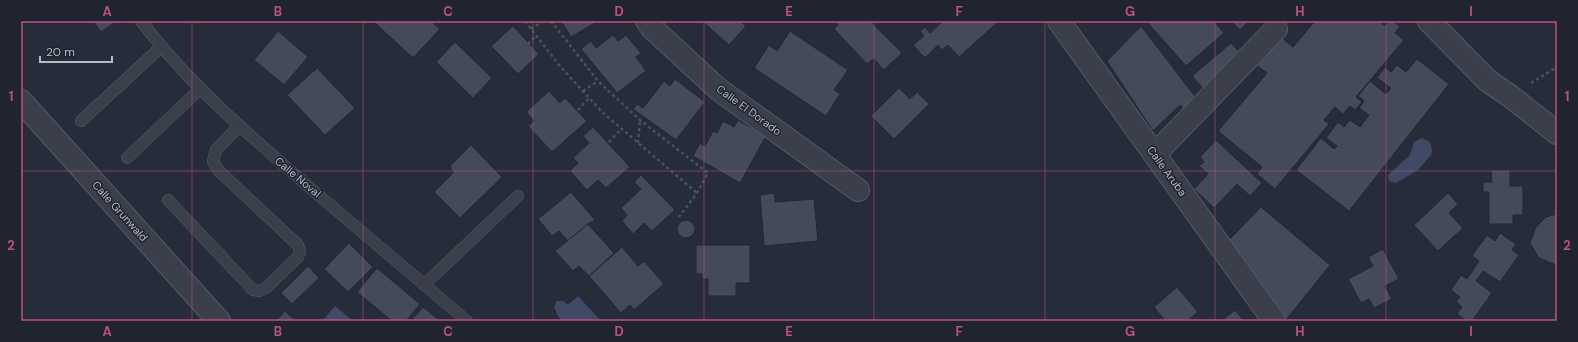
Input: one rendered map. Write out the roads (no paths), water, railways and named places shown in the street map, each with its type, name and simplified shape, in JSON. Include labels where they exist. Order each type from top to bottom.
[{"type":"street","name":"Calle El Dorado","points":[[647,21],[652,28],[718,88],[858,190]]},
{"type":"street","name":"Calle Aruba","points":[[1059,21],[1274,321]]},
{"type":"street","points":[[1429,21],[1488,81],[1510,96],[1557,133]]},
{"type":"street","points":[[1155,154],[1276,29]]},
{"type":"street","name":"Calle Grunwald","points":[[21,101],[219,321]]},
{"type":"lane","name":"Calle Noval","points":[[141,21],[161,47],[200,89],[239,126],[467,321]]},
{"type":"lane","points":[[82,121],[161,47]]},
{"type":"lane","points":[[127,158],[200,89]]},
{"type":"lane","points":[[168,200],[253,290],[260,291],[266,288],[298,257],[300,251],[298,245],[218,170],[213,161],[216,150],[239,126]]},
{"type":"lane","points":[[424,285],[518,196]]},
{"type":"water","points":[[1422,138],[1430,142],[1432,150],[1431,155],[1418,170],[1396,183],[1389,181],[1388,175],[1410,155],[1414,142]]},
{"type":"water","points":[[578,296],[601,321],[562,321],[554,307],[557,301],[563,301],[568,305]]},
{"type":"water","points":[[335,306],[353,321],[324,321],[323,320]]}]
